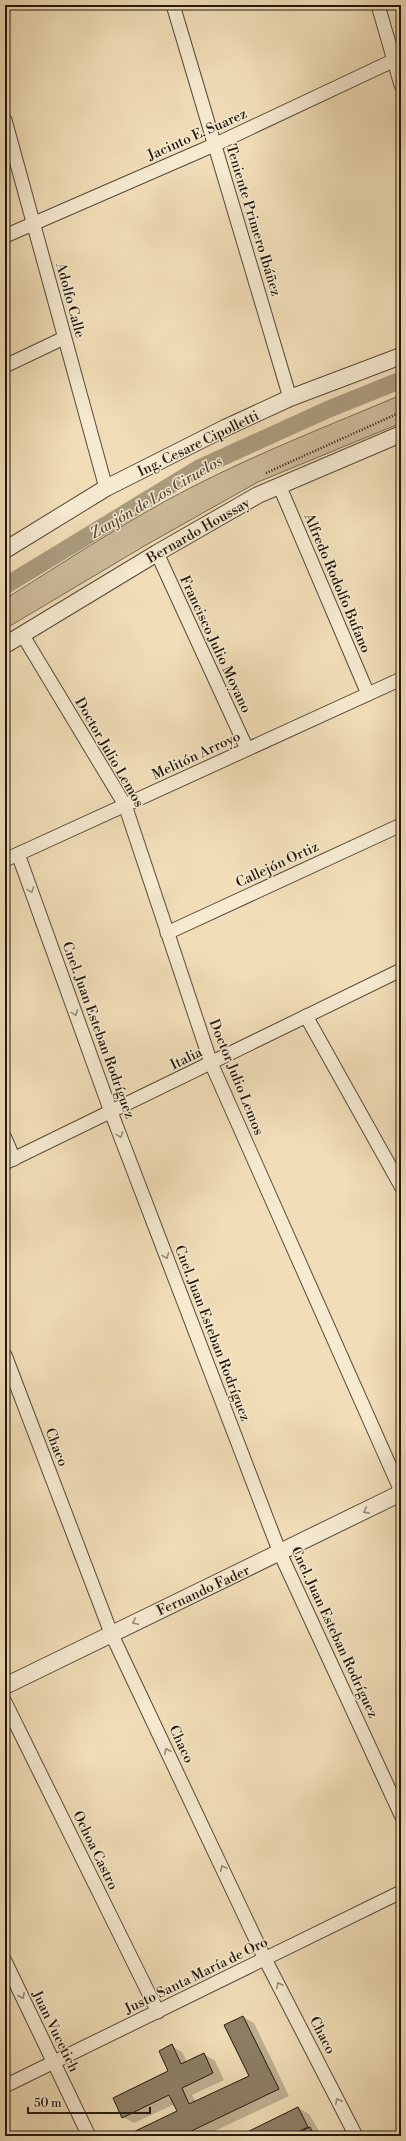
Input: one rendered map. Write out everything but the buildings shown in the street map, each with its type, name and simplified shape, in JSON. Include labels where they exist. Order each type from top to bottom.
[{"type":"street","name":"Teniente Primero Ibáñez","points":[[172,5],[290,398]]},
{"type":"street","points":[[378,5],[397,59],[401,85]]},
{"type":"street","name":"Jacinto E. Suarez","points":[[5,236],[214,145],[397,59]]},
{"type":"street","name":"Adolfo Calle","points":[[5,120],[106,488]]},
{"type":"street","points":[[5,366],[64,338]]},
{"type":"street","name":"Ing. Cesare Cipolletti","points":[[5,550],[106,488],[225,428],[290,398],[401,356]]},
{"type":"street","name":"Bernardo Houssay","points":[[5,645],[157,553],[258,495],[279,485],[400,438]]},
{"type":"street","name":"Alfredo Rodolfo Bufano","points":[[279,485],[368,694]]},
{"type":"street","name":"Francisco Julio Moyano","points":[[157,553],[247,749]]},
{"type":"street","name":"Doctor Julio Lemos","points":[[22,634],[125,805],[211,1063],[401,1492]]},
{"type":"street","name":"Melitón Arroyo","points":[[5,860],[401,679]]},
{"type":"street","name":"Callejón Ortiz","points":[[167,932],[401,825]]},
{"type":"street","name":"Cnel. Juan Esteban Rodríguez","points":[[18,854],[111,1112],[280,1553],[401,1815]]},
{"type":"street","name":"Italia","points":[[10,1161],[401,970]]},
{"type":"street","points":[[306,1016],[401,1186]]},
{"type":"street","points":[[5,1138],[10,1161]]},
{"type":"street","name":"Chaco","points":[[5,1355],[111,1633],[265,1958],[356,2136]]},
{"type":"street","name":"Fernando Fader","points":[[5,1686],[111,1633],[280,1553],[401,1492]]},
{"type":"street","name":"Ochoa Castro","points":[[5,1702],[158,2012]]},
{"type":"street","name":"Justo Santa María de Oro","points":[[5,2086],[401,1892]]},
{"type":"street","name":"Juan Vucetich","points":[[5,1961],[90,2136]]},
{"type":"shaded area","points":[[401,395],[401,423],[258,482],[146,545],[5,629],[5,599],[119,528],[216,475]]},
{"type":"waterway","name":"Zanjón de Los Ciruelos","points":[[5,586],[199,468],[329,409],[401,380]]}]
